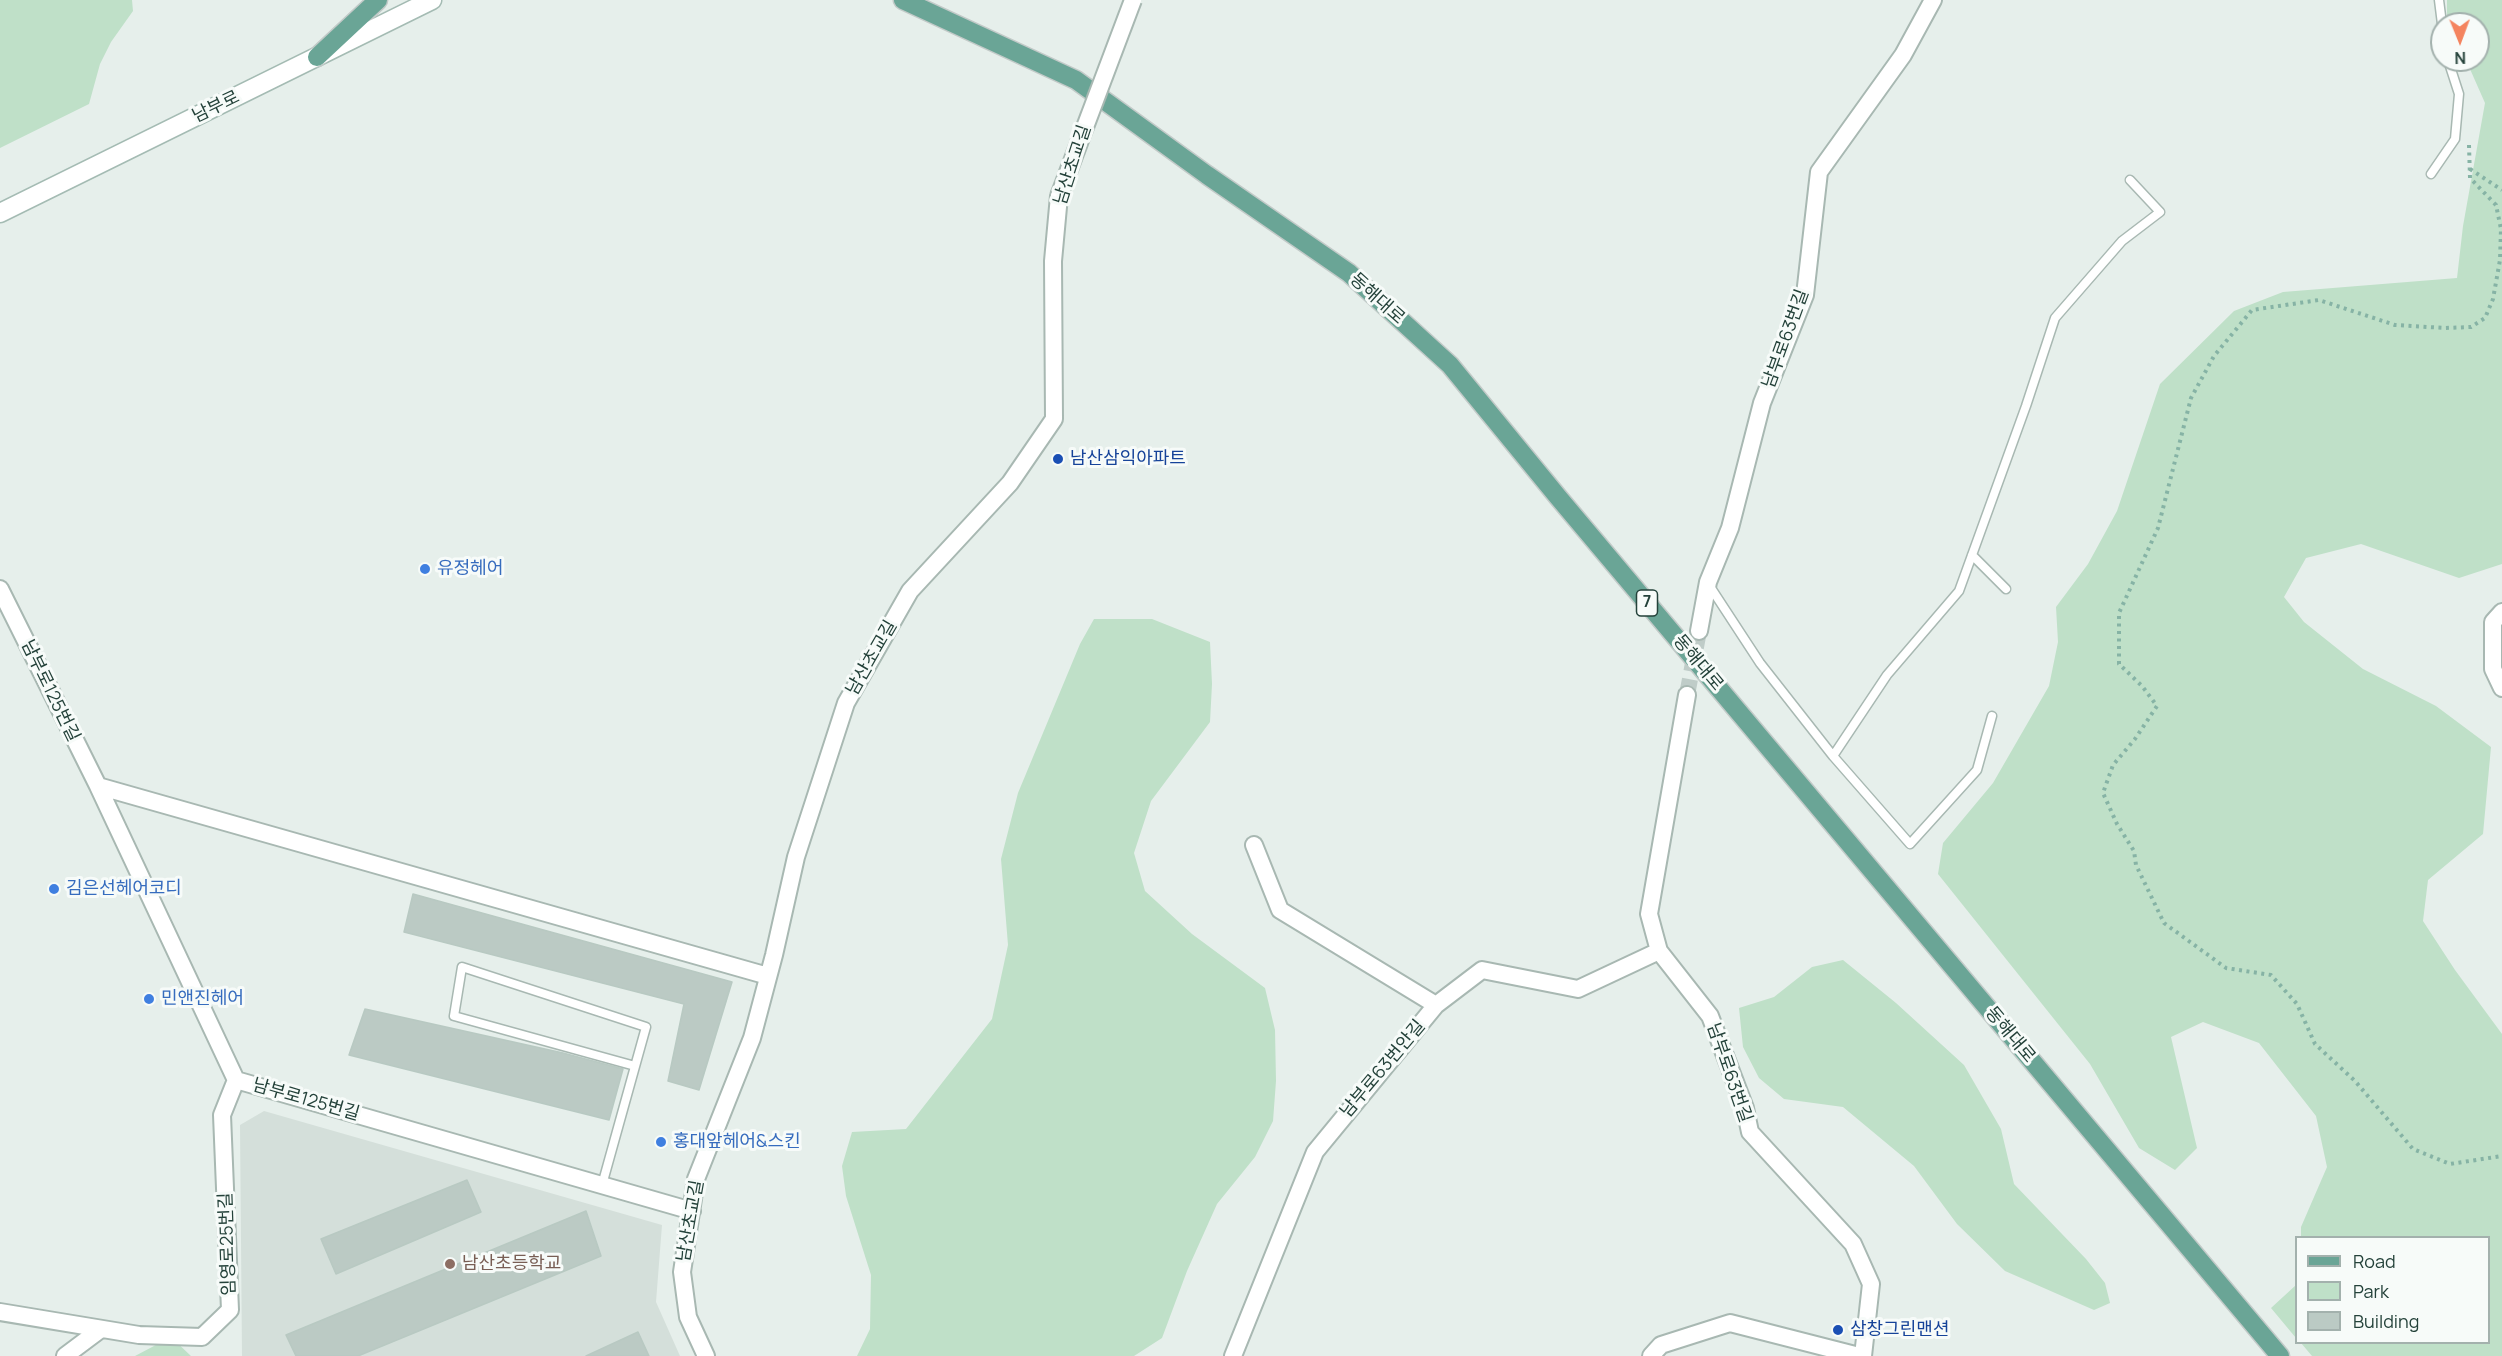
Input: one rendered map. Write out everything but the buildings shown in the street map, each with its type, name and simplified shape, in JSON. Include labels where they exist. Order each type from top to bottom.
[{"type":"main road","points":[[317,57],[378,0]]},
{"type":"main road","name":"동해대로","points":[[903,0],[1076,80],[1207,175],[1349,273],[1450,365],[1565,506],[2276,1351]]},
{"type":"street","name":"남부로","points":[[0,213],[432,0]]},
{"type":"street","name":"남산초교길","points":[[706,1356],[688,1317],[682,1272],[696,1179],[752,1038],[796,857],[846,703],[910,591],[1010,483],[1054,419],[1053,261],[1059,196],[1133,0]]},
{"type":"street","name":"남부로63번길","points":[[1699,631],[1708,582],[1730,528],[1762,403],[1805,295],[1820,172],[1903,55],[1933,0]]},
{"type":"street","name":"남부로125번길","points":[[0,589],[98,786],[236,1080],[692,1210]]},
{"type":"street","points":[[2502,612],[2493,622],[2493,669],[2502,688]]},
{"type":"street","name":"남부로63번길","points":[[1687,695],[1649,914],[1659,951],[1710,1016],[1745,1108],[1750,1132],[1853,1244],[1871,1284],[1861,1356]]},
{"type":"street","points":[[98,786],[768,976]]},
{"type":"street","points":[[1254,845],[1280,910],[1436,1005]]},
{"type":"street","name":"남부로63번안길","points":[[1233,1356],[1315,1152],[1436,1005],[1482,970],[1578,989],[1659,951]]},
{"type":"street","name":"임영로25번길","points":[[0,1312],[139,1335],[202,1337],[230,1310],[222,1115],[236,1080]]},
{"type":"street","points":[[1651,1356],[1661,1345],[1730,1323],[1861,1356]]},
{"type":"street","points":[[65,1356],[101,1329]]},
{"type":"lane","points":[[2431,174],[2455,139],[2459,94],[2452,72]]},
{"type":"lane","points":[[1833,756],[1887,675],[1959,591],[2055,318],[2122,241],[2160,212],[2130,180]]},
{"type":"lane","points":[[1972,555],[2006,589]]},
{"type":"lane","points":[[1708,582],[1760,663],[1833,756],[1910,844],[1977,770],[1992,716]]},
{"type":"lane","points":[[602,1185],[646,1027],[462,967],[454,1016],[635,1066]]},
{"type":"path","points":[[2502,190],[2470,169],[2470,178],[2496,205],[2501,229],[2500,260],[2493,299],[2485,318],[2471,327],[2395,325],[2319,300],[2252,310],[2214,356],[2191,398],[2158,528],[2119,613],[2119,664],[2142,686],[2157,706],[2114,765],[2103,793],[2117,824],[2134,851],[2136,865],[2164,922],[2226,968],[2271,975],[2297,1004],[2315,1044],[2355,1081],[2379,1112],[2413,1149],[2450,1164],[2502,1156]]},
{"type":"shaded area","name":"남산초등학교","points":[[264,1111],[662,1225],[656,1302],[680,1356],[242,1356],[240,1125]]},
{"type":"green space","points":[[0,0],[132,0],[133,11],[111,42],[100,64],[89,104],[0,148]]},
{"type":"green space","points":[[2447,0],[2502,0],[2502,564],[2459,578],[2361,544],[2306,558],[2284,597],[2304,622],[2363,669],[2436,706],[2491,747],[2483,834],[2428,880],[2423,921],[2455,970],[2502,1034],[2502,1356],[2312,1356],[2302,1344],[2490,1344],[2490,1236],[2301,1236],[2301,1227],[2327,1167],[2316,1116],[2259,1043],[2203,1022],[2171,1037],[2197,1148],[2175,1170],[2139,1148],[2090,1064],[1938,874],[1943,843],[1993,783],[2049,686],[2058,642],[2056,607],[2088,564],[2117,511],[2160,384],[2234,311],[2283,292],[2457,278],[2463,226],[2485,103],[2471,72],[2490,72],[2490,12],[2447,12]]},
{"type":"green space","points":[[1094,619],[1152,619],[1210,642],[1212,684],[1210,722],[1151,801],[1134,853],[1145,891],[1192,934],[1265,988],[1275,1030],[1276,1081],[1273,1121],[1255,1157],[1217,1204],[1187,1271],[1162,1338],[1134,1356],[857,1356],[870,1329],[871,1275],[846,1196],[842,1166],[852,1132],[906,1129],[992,1019],[1008,945],[1001,859],[1018,793],[1080,644]]},
{"type":"green space","points":[[1843,960],[1896,1003],[1964,1065],[2001,1129],[2014,1184],[2086,1259],[2105,1283],[2110,1303],[2094,1310],[2005,1271],[1957,1224],[1914,1166],[1843,1107],[1784,1099],[1759,1078],[1743,1047],[1739,1008],[1774,997],[1812,967]]},
{"type":"green space","points":[[2295,1286],[2295,1337],[2271,1308]]},
{"type":"green space","points":[[171,1337],[191,1356],[135,1356]]},
{"type":"tunnel","points":[[1687,695],[1699,631]]},
{"type":"place","name":"남산삼익아파트","points":[[1058,459]]},
{"type":"place","name":"유정헤어","points":[[425,569]]},
{"type":"place","name":"김은선헤어코디","points":[[54,889]]},
{"type":"place","name":"민앤진헤어","points":[[149,999]]},
{"type":"place","name":"홍대앞헤어&스킨","points":[[661,1142]]},
{"type":"place","name":"남산초등학교","points":[[450,1264]]},
{"type":"place","name":"삼창그린맨션","points":[[1838,1330]]}]
